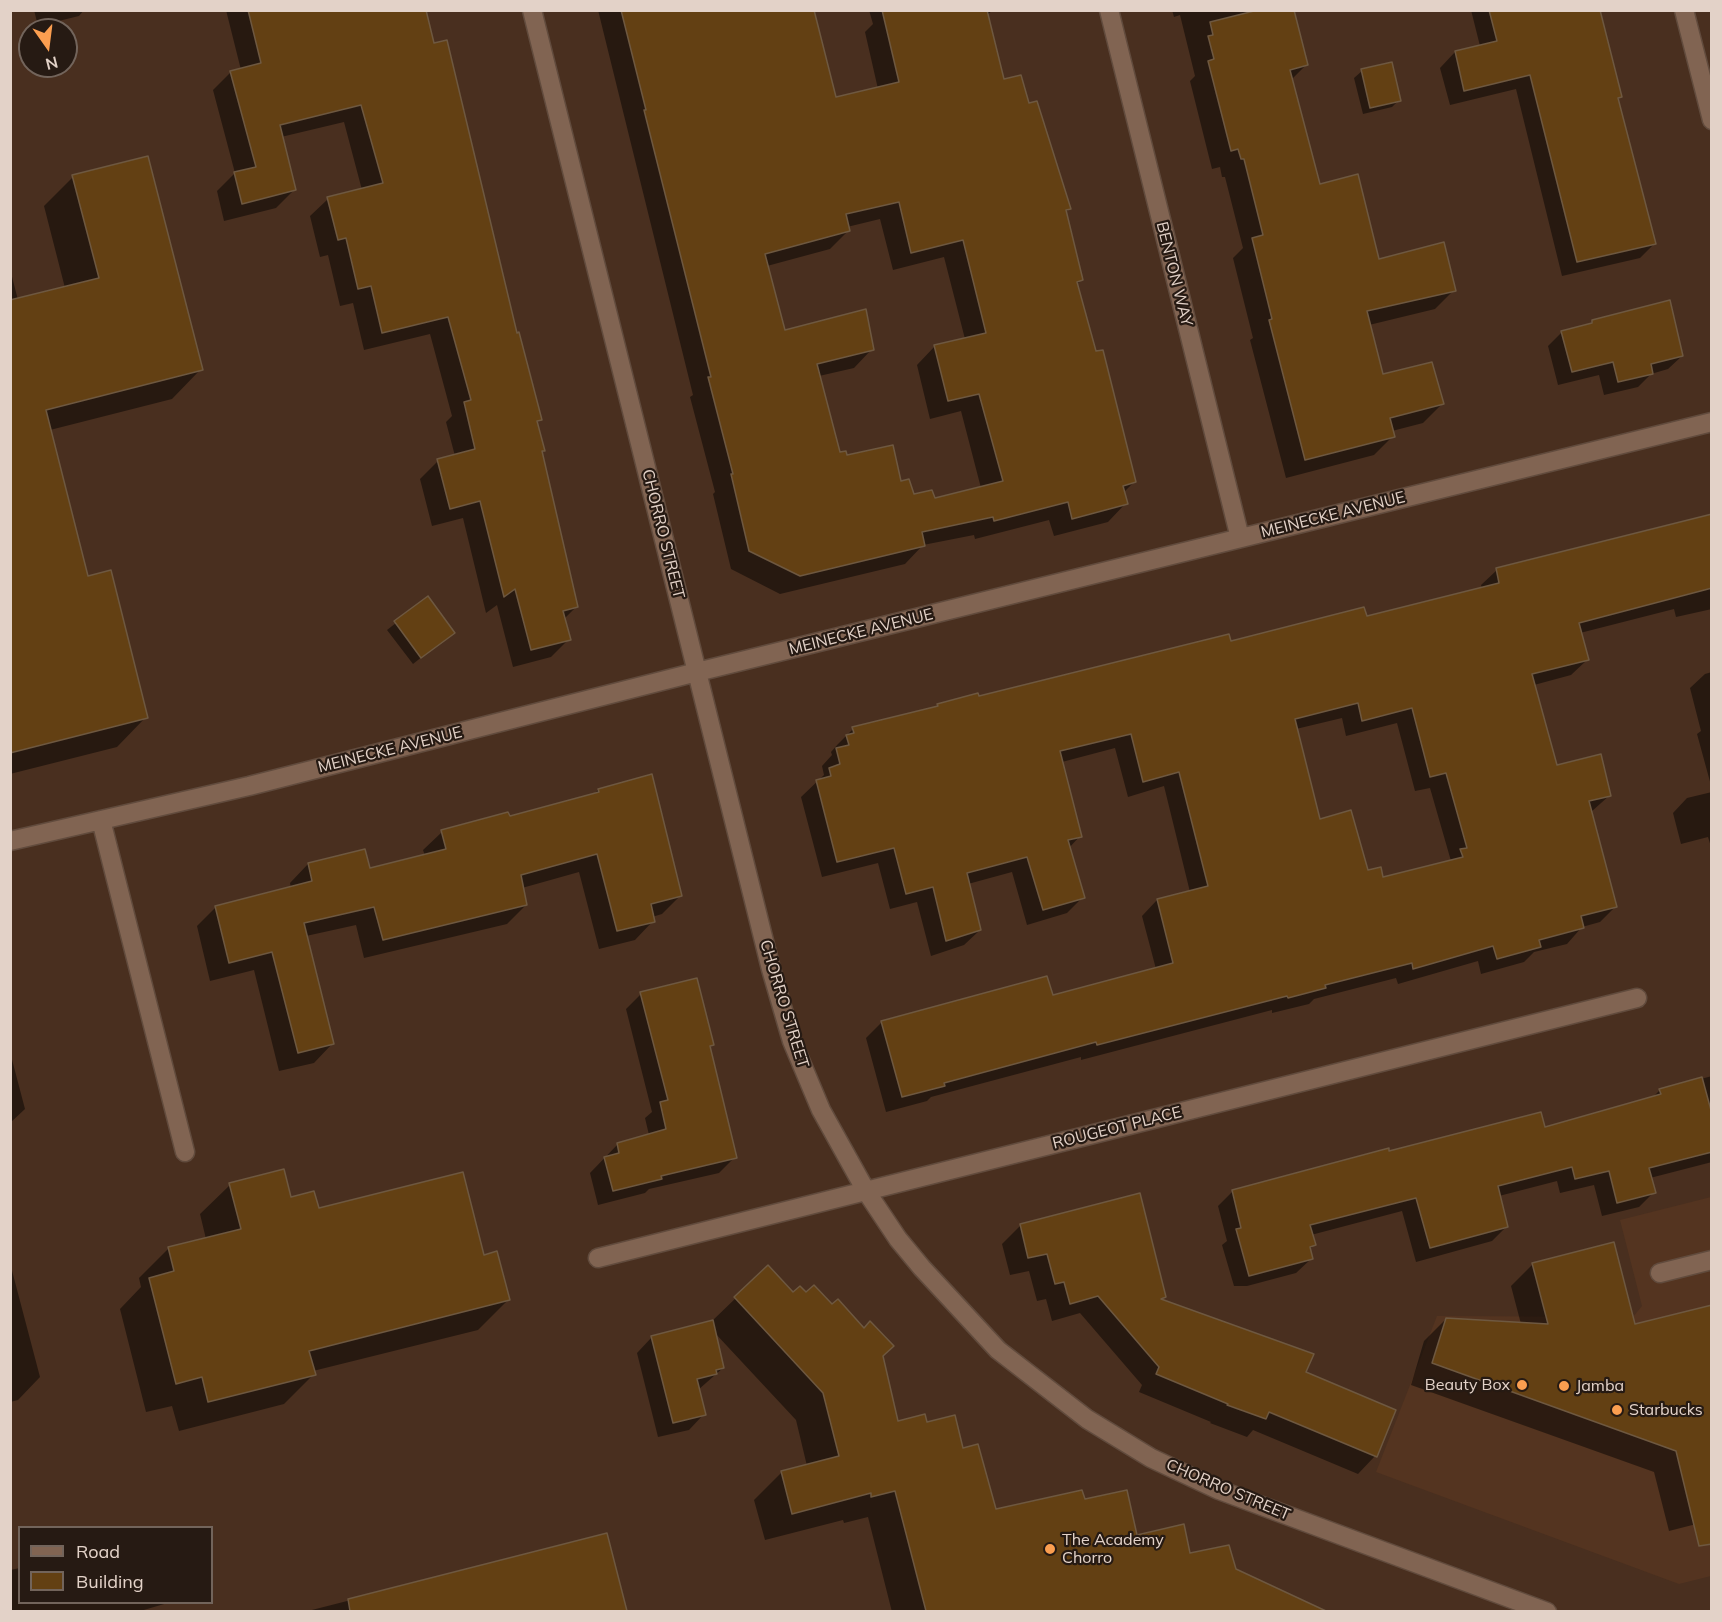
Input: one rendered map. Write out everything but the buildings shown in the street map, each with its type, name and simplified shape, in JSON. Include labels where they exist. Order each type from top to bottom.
[{"type":"street","name":"CHORRO STREET","points":[[532,10],[771,969],[792,1041],[821,1110],[866,1191],[898,1239],[922,1268],[998,1350],[1087,1419],[1151,1458],[1219,1490],[1547,1611]]},
{"type":"street","name":"BENTON WAY","points":[[1108,10],[1240,538]]},
{"type":"street","points":[[1684,10],[1712,120]]},
{"type":"street","name":"MEINECKE AVENUE","points":[[10,841],[249,786],[697,672],[1712,422]]},
{"type":"street","points":[[101,820],[185,1152]]},
{"type":"street","name":"ROUGEOT PLACE","points":[[598,1258],[1637,998]]},
{"type":"street","points":[[1660,1273],[1712,1260]]},
{"type":"shaded area","points":[[1711,1197],[1711,1576],[1679,1584],[1376,1472],[1437,1316],[1633,1317],[1642,1306],[1620,1220]]},
{"type":"place","name":"Beauty Box","points":[[1522,1385]]},
{"type":"place","name":"Jamba","points":[[1564,1386]]},
{"type":"place","name":"Starbucks","points":[[1617,1410]]},
{"type":"place","name":"The Academy Chorro","points":[[1050,1549]]}]
